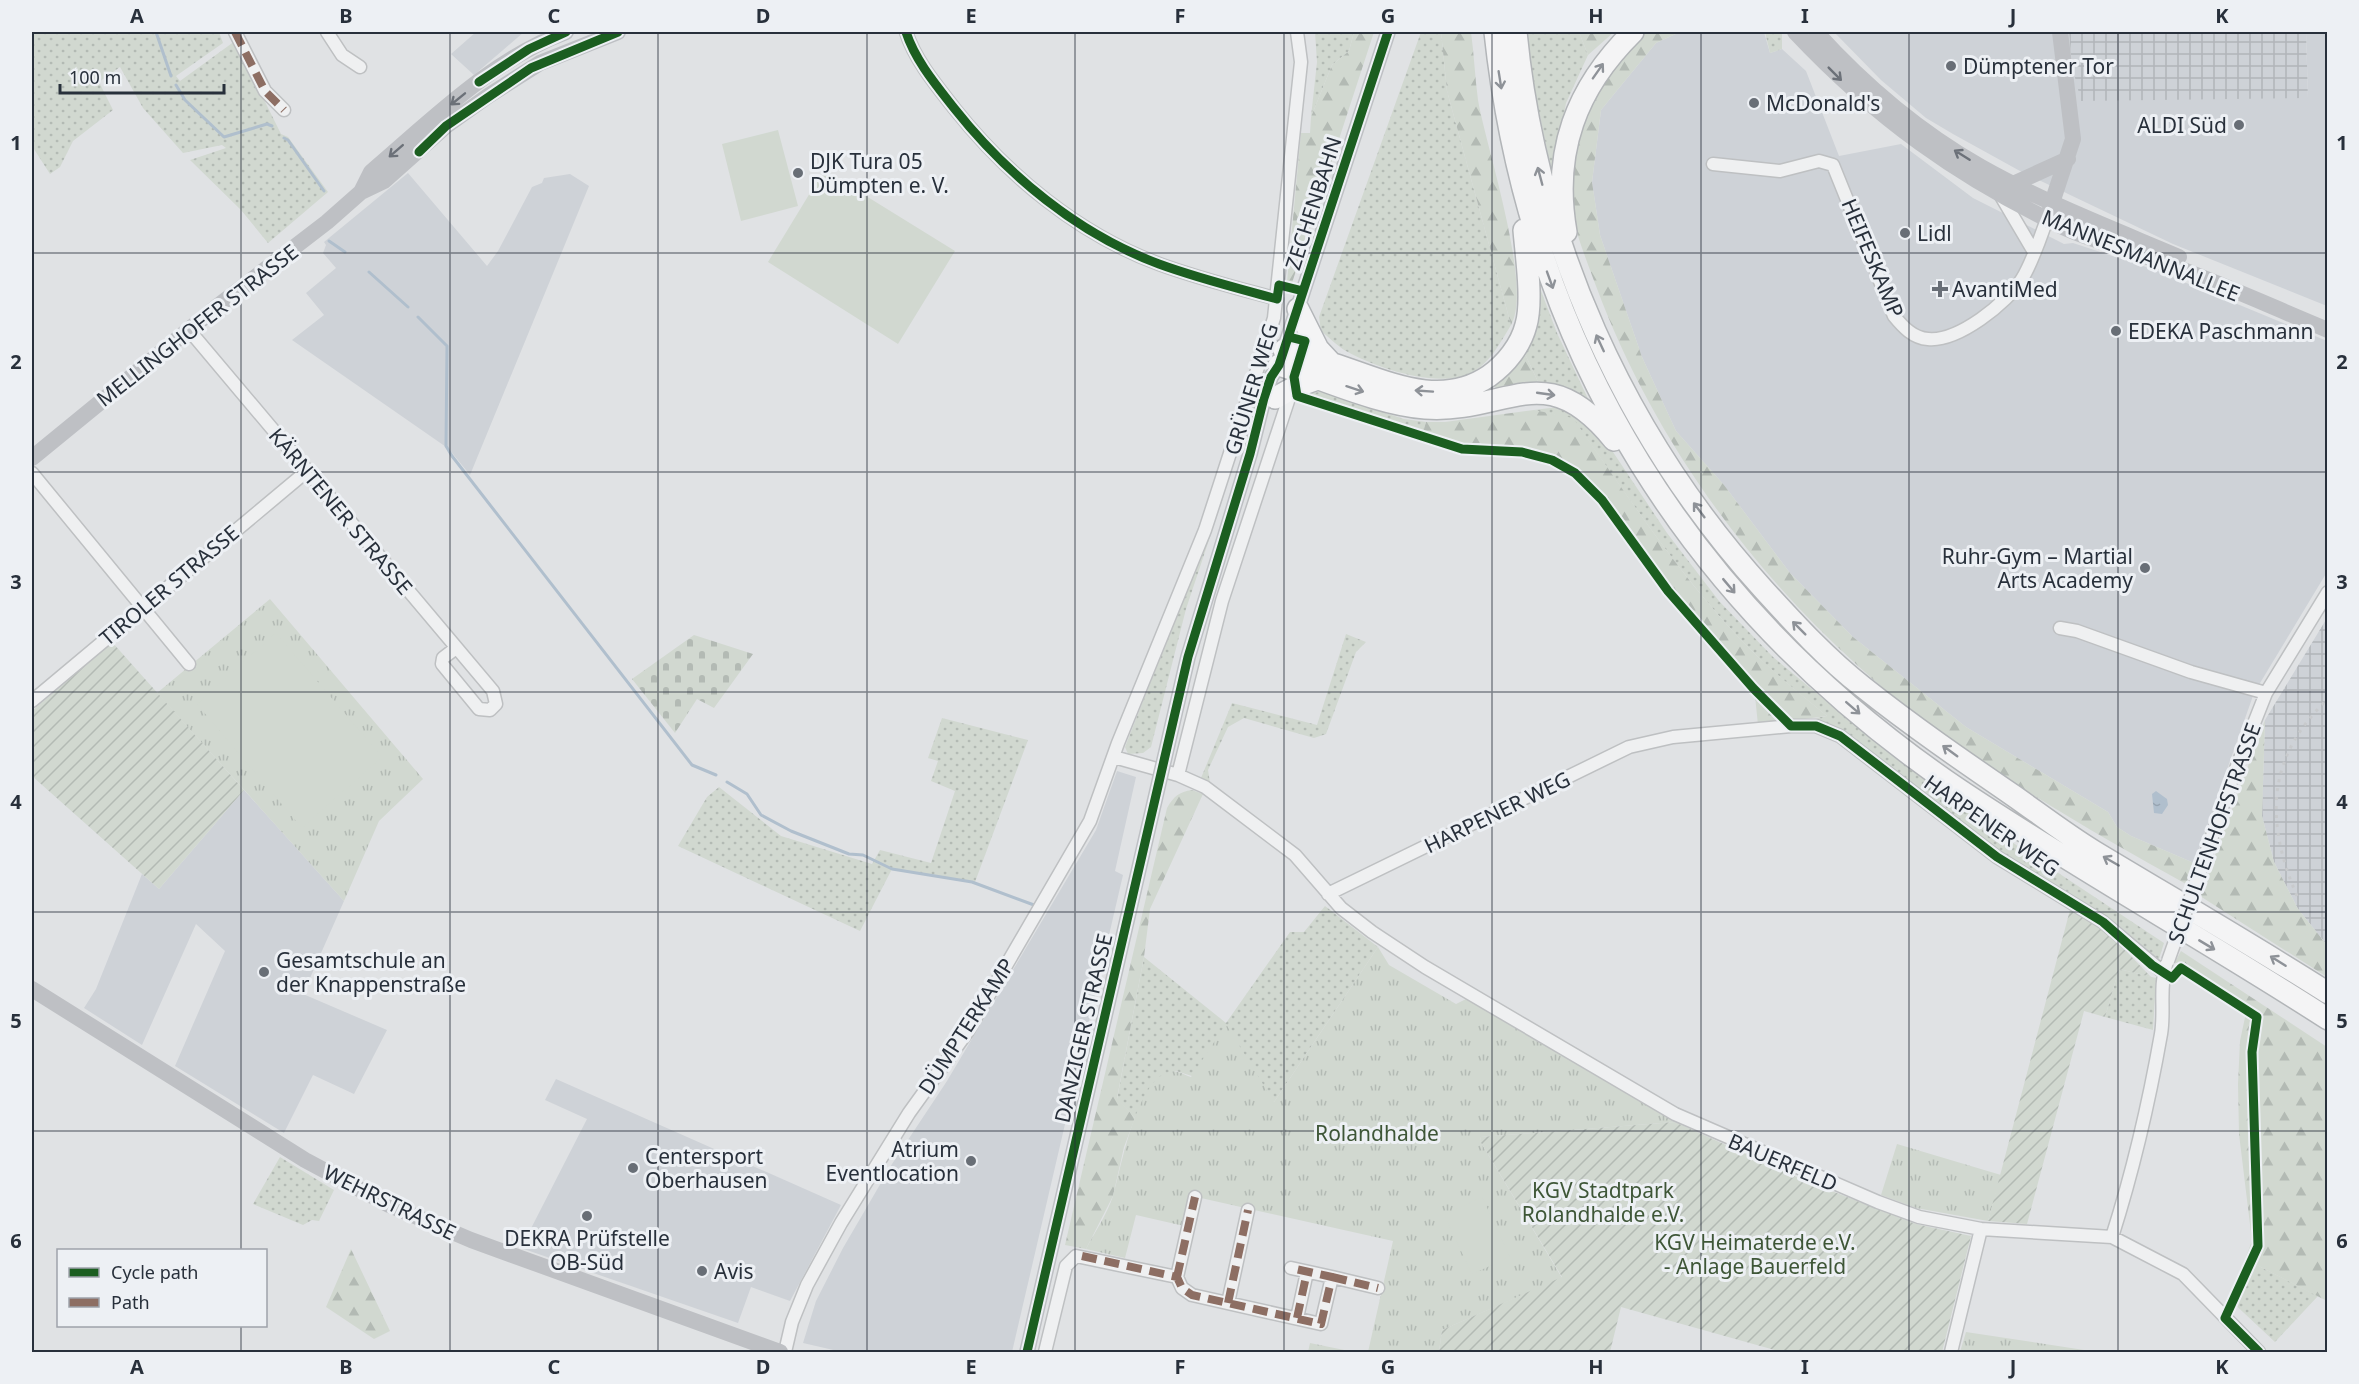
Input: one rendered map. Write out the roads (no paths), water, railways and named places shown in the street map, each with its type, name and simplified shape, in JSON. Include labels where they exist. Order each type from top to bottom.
[{"type":"highway","points":[[1495,32],[1508,129],[1520,184],[1538,244],[1576,345],[1611,415],[1656,490]]},
{"type":"highway","points":[[1516,32],[1526,107],[1538,166],[1577,292],[1643,426],[1686,493],[1734,557],[1799,629],[1861,686],[1966,763],[2092,850],[2232,932],[2328,993]]},
{"type":"highway","points":[[1577,292],[1564,220],[1562,183],[1566,148],[1587,87],[1611,53],[1633,32]]},
{"type":"highway","points":[[1282,357],[1326,371],[1422,392],[1453,391],[1481,381],[1501,368],[1516,348],[1527,324],[1528,279],[1520,184]]},
{"type":"highway","points":[[1298,309],[1326,371],[1402,405],[1426,408],[1452,407],[1536,392],[1557,395],[1582,407],[1599,422],[1656,490],[1698,548],[1750,611],[1809,669],[1869,721],[1956,787],[2087,872],[2328,1019]]},
{"type":"highway","points":[[1282,400],[1295,387],[1326,371]]},
{"type":"main road","name":"MELLINGHOFER STRASSE","points":[[32,458],[189,330],[327,222],[361,192],[384,181],[446,126],[540,63],[618,32]]},
{"type":"main road","name":"ZECHENBAHN","points":[[1174,712],[1198,621],[1250,454],[1264,398],[1271,377],[1282,357],[1388,32]]},
{"type":"main road","name":"MANNESMANNALLEE","points":[[1795,32],[1837,77],[1895,127],[2007,190],[2053,202],[2328,317]]},
{"type":"main road","name":"MANNESMANNALLEE","points":[[1816,32],[1840,58],[1908,117],[2047,219],[2101,243],[2160,261],[2328,330]]},
{"type":"main road","name":"HEIFESKAMP","points":[[2047,219],[2073,139],[2073,118],[2060,32]]},
{"type":"main road","name":"MELLINGHOFER STRASSE","points":[[361,192],[371,172],[446,109],[501,66],[555,34]]},
{"type":"main road","points":[[555,34],[561,53]]},
{"type":"main road","points":[[2007,190],[2068,159]]},
{"type":"main road","name":"ZECHENBAHN","points":[[1250,454],[1282,400],[1280,381],[1282,357]]},
{"type":"main road","name":"DANZIGER STRASSE","points":[[1027,1353],[1174,712]]},
{"type":"main road","name":"WEHRSTRASSE","points":[[32,989],[304,1160],[389,1205],[471,1240],[780,1353]]},
{"type":"street","points":[[236,32],[265,91],[284,110]]},
{"type":"street","points":[[327,32],[342,55],[360,67]]},
{"type":"street","points":[[906,32],[914,53],[965,122],[991,150],[1053,207],[1097,234],[1158,264],[1277,299]]},
{"type":"street","name":"GRÜNER WEG","points":[[1138,695],[1205,530],[1274,318],[1301,62],[1297,32]]},
{"type":"street","name":"HEIFESKAMP","points":[[1713,164],[1780,171],[1819,160],[1833,165],[1894,316],[1905,329],[1917,336],[1943,338],[1959,332],[2001,303],[2022,278],[2047,219]]},
{"type":"street","points":[[2007,190],[2034,252]]},
{"type":"street","name":"KÄRNTENER STRASSE","points":[[189,330],[493,691],[497,698],[495,706],[488,711],[479,709],[442,664],[443,658],[456,648]]},
{"type":"street","name":"ZECHENBAHN","points":[[1178,775],[1222,601],[1282,400]]},
{"type":"street","name":"TIROLER STRASSE","points":[[32,701],[307,471]]},
{"type":"street","points":[[32,473],[189,664]]},
{"type":"street","name":"SCHULTENHOFSTRASSE","points":[[2112,1237],[2124,1197],[2162,1031],[2166,967],[2230,784],[2266,693],[2328,592]]},
{"type":"street","name":"SCHULTENHOFSTRASSE","points":[[2060,628],[2077,631],[2191,672],[2266,693]]},
{"type":"street","name":"DÜMPTERKAMP","points":[[785,1353],[798,1305],[836,1233],[909,1113],[968,1031],[1079,843],[1090,821],[1138,695]]},
{"type":"street","name":"HARPENER WEG","points":[[1328,894],[1629,747],[1673,737],[1791,726],[1816,726],[1840,736],[1997,857],[2103,922],[2166,967]]},
{"type":"street","name":"BAUERFELD","points":[[1114,757],[1178,775],[1205,787],[1295,855],[1341,908],[1396,949],[1676,1114],[1906,1213],[1981,1229],[2112,1237],[2187,1277],[2259,1353]]},
{"type":"street","points":[[1195,1197],[1177,1277],[1186,1292],[1321,1324],[1332,1277]]},
{"type":"street","points":[[1228,1303],[1248,1210]]},
{"type":"street","points":[[1951,1353],[1981,1229]]},
{"type":"street","points":[[1045,1353],[1066,1266],[1072,1258],[1082,1256],[1177,1277]]},
{"type":"street","points":[[1290,1268],[1378,1287]]},
{"type":"street","points":[[1297,1318],[1307,1272]]},
{"type":"water","points":[[2156,791],[2167,799],[2168,805],[2162,814],[2154,813],[2152,794]]},
{"type":"waterway","points":[[156,32],[171,76]]},
{"type":"waterway","points":[[176,85],[185,100],[224,137],[267,124],[272,126]]},
{"type":"waterway","points":[[284,138],[288,140],[324,191]]},
{"type":"waterway","points":[[329,241],[345,252]]},
{"type":"waterway","points":[[369,272],[408,307]]},
{"type":"waterway","points":[[418,317],[447,346],[446,446],[452,456],[692,765],[716,775]]},
{"type":"waterway","points":[[727,782],[747,794],[761,815],[791,831],[849,854],[863,855],[892,869],[972,882],[1034,905]]},
{"type":"railway","points":[[2297,896],[2280,842],[2276,816],[2277,792],[2292,744],[2308,721],[2328,699]]},
{"type":"place","name":"Dümptener Tor","points":[[1951,66]]},
{"type":"place","name":"McDonald's","points":[[1754,103]]},
{"type":"place","name":"ALDI Süd","points":[[2239,125]]},
{"type":"place","name":"DJK Tura 05 Dümpten e. V.","points":[[798,173]]},
{"type":"place","name":"Lidl","points":[[1905,233]]},
{"type":"place","name":"AvantiMed","points":[[1940,289]]},
{"type":"place","name":"EDEKA Paschmann","points":[[2116,331]]},
{"type":"place","name":"Ruhr-Gym – Martial Arts Academy","points":[[2145,568]]},
{"type":"place","name":"Gesamtschule an der Knappenstraße","points":[[264,972]]},
{"type":"place","name":"Atrium Eventlocation","points":[[971,1161]]},
{"type":"place","name":"Centersport Oberhausen","points":[[633,1168]]},
{"type":"place","name":"DEKRA Prüfstelle OB-Süd","points":[[587,1216]]},
{"type":"place","name":"Avis","points":[[702,1271]]},
{"type":"park label","name":"Rolandhalde","points":[[1377,1133]]},
{"type":"park label","name":"KGV Stadtpark Rolandhalde e.V.","points":[[1603,1202]]},
{"type":"park label","name":"KGV Heimaterde e.V. - Anlage Bauerfeld","points":[[1755,1254]]}]
